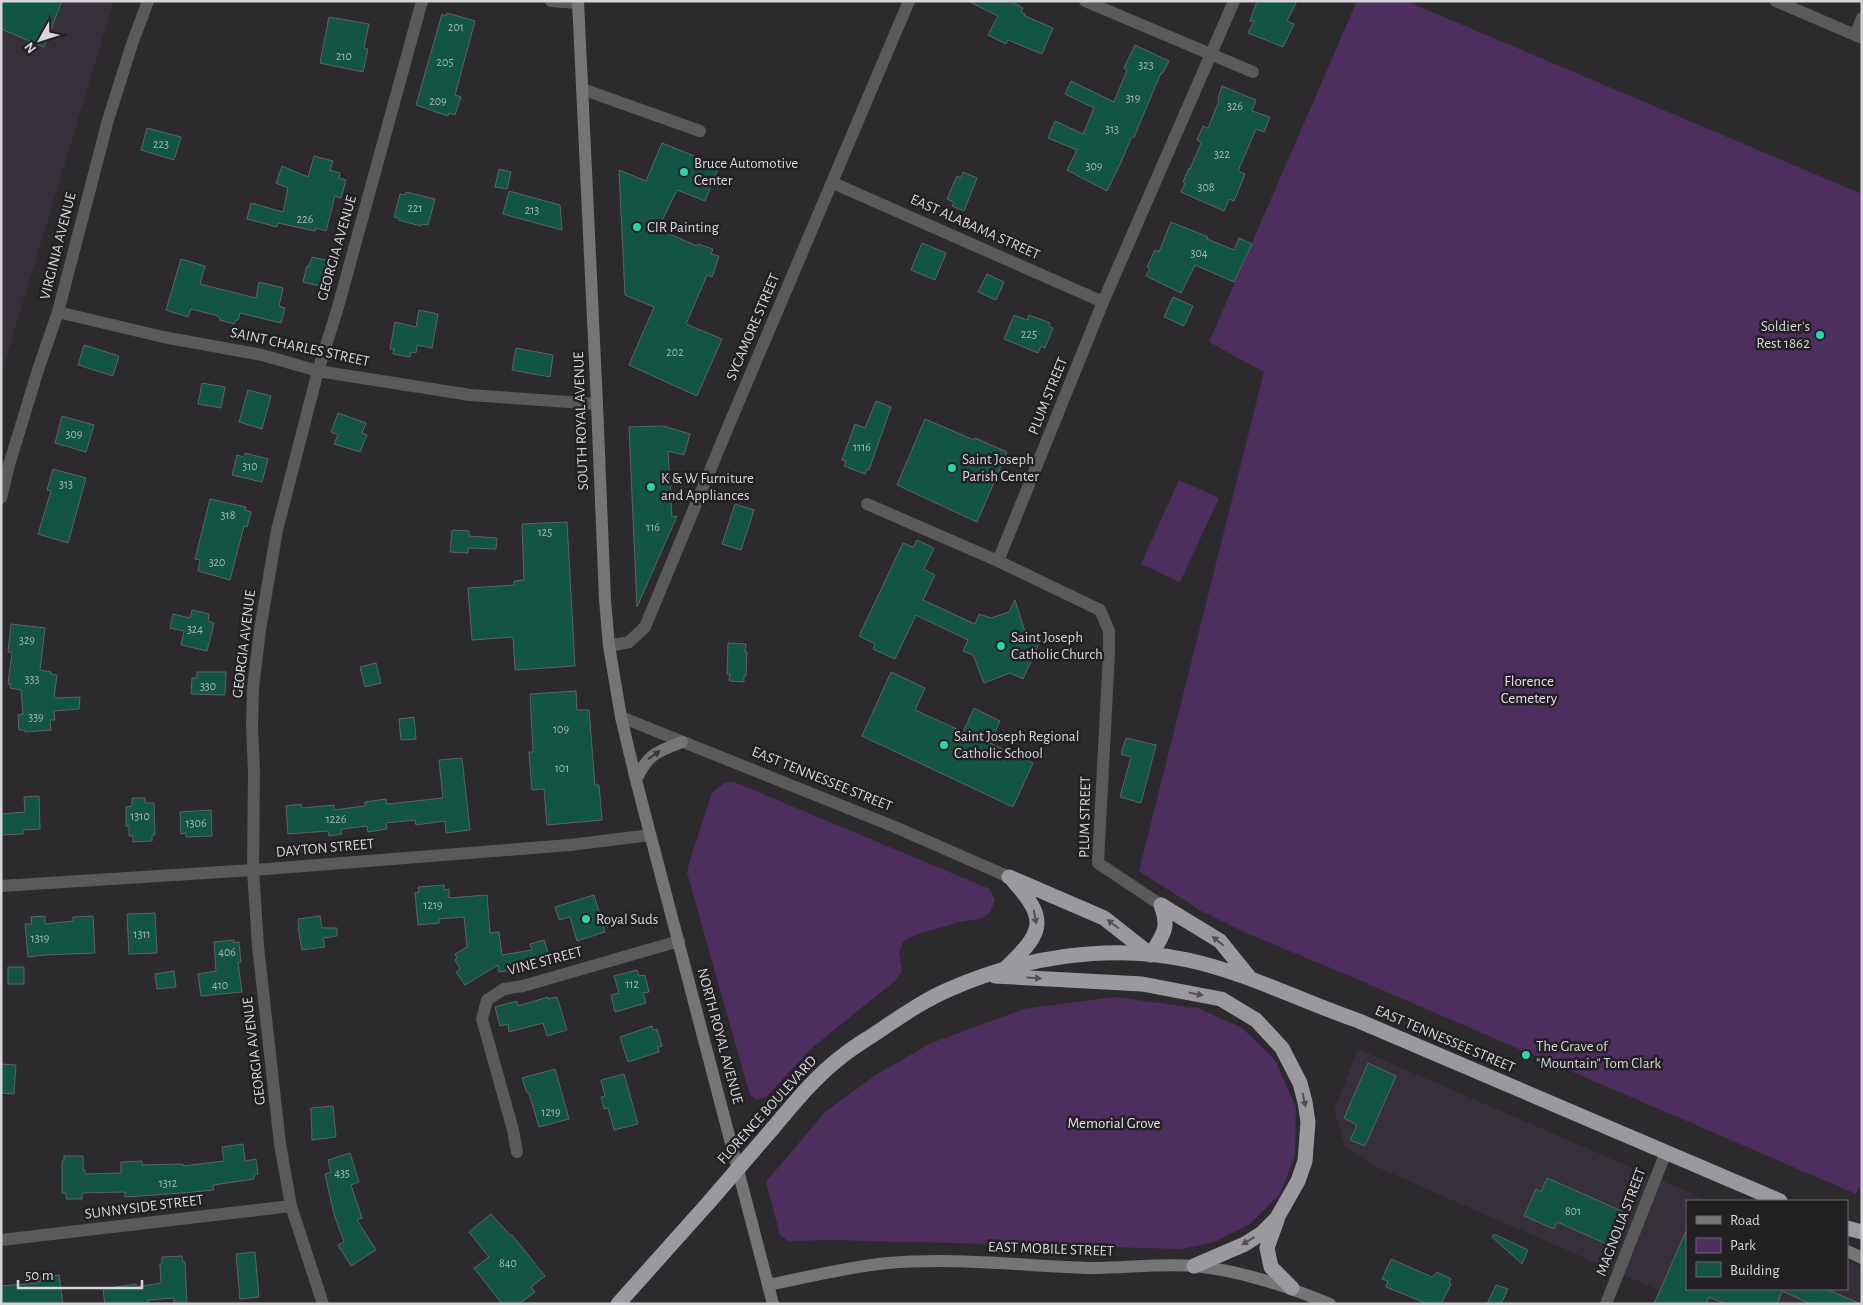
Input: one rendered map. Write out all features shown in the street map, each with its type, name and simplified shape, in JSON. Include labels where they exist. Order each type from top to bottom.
[{"type":"highway","points":[[1009,877],[1104,918],[1151,955],[1165,931],[1166,920],[1161,905]]},
{"type":"highway","points":[[1006,969],[1033,939],[1037,924],[1035,910],[1029,899],[1009,877]]},
{"type":"highway","points":[[1161,905],[1220,940],[1249,978]]},
{"type":"highway","name":"FLORENCE BOULEVARD","points":[[618,1304],[803,1093],[841,1057],[913,1008],[950,989],[1024,963],[1102,954],[1151,955]]},
{"type":"highway","name":"EAST TENNESSEE STREET","points":[[1151,955],[1186,960],[1249,978],[1359,1020],[1778,1200]]},
{"type":"highway","points":[[986,976],[1142,984],[1221,999],[1256,1020],[1282,1048],[1293,1065],[1306,1102],[1308,1122],[1305,1161],[1294,1188],[1277,1218],[1267,1248],[1271,1267],[1292,1288]]},
{"type":"highway","points":[[1194,1266],[1245,1244],[1262,1233],[1277,1218]]},
{"type":"highway","points":[[1848,1228],[1862,1232]]},
{"type":"street","name":"VIRGINIA AVENUE","points":[[1,498],[38,370],[58,312],[108,120],[148,1]]},
{"type":"street","name":"GEORGIA AVENUE","points":[[323,1304],[290,1206],[280,1144],[258,946],[253,870],[253,688],[260,630],[277,530],[318,371],[338,307],[422,1]]},
{"type":"street","points":[[551,1],[578,2]]},
{"type":"street","name":"SYCAMORE STREET","points":[[609,646],[629,642],[645,626],[910,1]]},
{"type":"street","points":[[1086,1],[1253,72]]},
{"type":"street","name":"PLUM STREET","points":[[1161,905],[1098,863],[1109,653],[1108,631],[1100,610],[998,561],[1103,302],[1234,1]]},
{"type":"street","name":"SOUTH ROYAL AVENUE","points":[[578,2],[605,600],[609,646],[621,717],[650,834]]},
{"type":"street","points":[[1783,3],[1858,36],[1862,18]]},
{"type":"street","points":[[582,89],[700,130]]},
{"type":"street","name":"EAST ALABAMA STREET","points":[[833,183],[1103,302]]},
{"type":"street","name":"SAINT CHARLES STREET","points":[[58,312],[163,337],[262,355],[318,371],[470,395],[597,404]]},
{"type":"street","points":[[867,504],[998,561]]},
{"type":"street","name":"EAST TENNESSEE STREET","points":[[621,717],[895,827],[1009,877]]},
{"type":"street","points":[[636,780],[644,763],[654,754],[682,742]]},
{"type":"street","name":"DAYTON STREET","points":[[1,886],[253,870],[570,845],[650,834]]},
{"type":"street","name":"NORTH ROYAL AVENUE","points":[[650,834],[773,1304]]},
{"type":"street","name":"VINE STREET","points":[[517,1152],[513,1130],[482,1019],[487,1000],[504,989],[523,986],[678,941]]},
{"type":"street","name":"MAGNOLIA STREET","points":[[1606,1304],[1666,1152]]},
{"type":"street","name":"SUNNYSIDE STREET","points":[[1,1240],[290,1206]]},
{"type":"street","points":[[1848,1251],[1862,1258]]},
{"type":"street","name":"EAST MOBILE STREET","points":[[768,1285],[858,1267],[930,1261],[1093,1268],[1194,1266],[1253,1277],[1292,1288],[1330,1304]]},
{"type":"shaded area","points":[[1,1],[114,1],[1,375]]},
{"type":"shaded area","points":[[1358,1049],[1707,1200],[1686,1200],[1686,1290],[1848,1290],[1848,1261],[1862,1267],[1862,1304],[1690,1304],[1374,1166],[1345,1146],[1334,1110]]},
{"type":"green space","name":"Florence Cemetery","points":[[1357,1],[1406,1],[1862,194],[1862,1180],[1856,1194],[1253,936],[1201,911],[1139,871],[1264,372],[1209,342]]},
{"type":"green space","points":[[1179,480],[1219,498],[1180,582],[1141,564]]},
{"type":"green space","points":[[734,782],[990,889],[995,901],[990,912],[980,919],[960,922],[920,933],[903,942],[899,953],[902,971],[895,981],[813,1047],[766,1097],[757,1100],[750,1095],[687,873],[712,793],[724,783]]},
{"type":"green space","name":"Memorial Grove","points":[[1114,997],[1198,1008],[1242,1028],[1275,1060],[1296,1107],[1295,1156],[1280,1194],[1249,1225],[1214,1242],[1182,1249],[832,1240],[788,1241],[780,1235],[766,1182],[825,1112],[876,1075],[931,1043],[1024,1009]]},
{"type":"building","points":[[1,1],[62,1],[44,47],[1,29]]},
{"type":"building","points":[[968,1],[1010,1],[1023,8],[1021,12],[1025,16],[1053,28],[1042,54],[1008,40],[1006,44],[988,35],[998,16]]},
{"type":"building","points":[[1257,1],[1297,1],[1287,21],[1294,24],[1283,47],[1248,33],[1254,21],[1250,21]]},
{"type":"building","points":[[447,13],[475,21],[455,95],[461,97],[455,115],[449,113],[448,116],[416,105],[442,14],[446,16]]},
{"type":"building","points":[[329,17],[369,24],[364,48],[368,49],[363,72],[320,63]]},
{"type":"building","points":[[1135,45],[1169,61],[1161,73],[1134,137],[1131,138],[1107,191],[1067,170],[1077,150],[1048,138],[1055,121],[1083,134],[1094,108],[1065,94],[1071,81],[1114,102],[1127,70],[1124,68]]},
{"type":"building","points":[[1222,86],[1256,100],[1252,111],[1270,117],[1264,132],[1256,129],[1238,171],[1245,174],[1234,201],[1229,199],[1224,211],[1181,192],[1185,183],[1183,182],[1201,143],[1197,140],[1203,126],[1208,128],[1219,101],[1218,98]]},
{"type":"building","points":[[147,128],[181,137],[174,160],[141,150]]},
{"type":"building","points":[[662,143],[719,166],[705,201],[677,190],[658,229],[697,246],[698,244],[713,249],[711,254],[719,256],[712,277],[707,275],[686,324],[722,339],[697,396],[629,365],[654,307],[625,295],[619,170],[646,181]]},
{"type":"building","points":[[314,156],[333,161],[330,170],[340,173],[339,178],[346,180],[341,198],[335,196],[326,231],[316,228],[315,231],[278,223],[277,227],[247,219],[251,203],[283,212],[288,188],[276,183],[282,166],[308,177]]},
{"type":"building","points":[[499,169],[511,172],[507,189],[495,187]]},
{"type":"building","points":[[963,172],[977,178],[964,211],[952,206],[954,202],[947,199],[957,176],[961,178]]},
{"type":"building","points":[[509,191],[560,205],[562,230],[503,214]]},
{"type":"building","points":[[406,192],[435,199],[428,225],[421,224],[421,226],[398,220],[399,218],[394,217],[400,194],[405,195]]},
{"type":"building","points":[[1171,222],[1234,250],[1239,238],[1252,244],[1234,282],[1195,265],[1181,293],[1146,276],[1150,268],[1147,267],[1155,250],[1159,252]]},
{"type":"building","points":[[922,243],[946,253],[935,280],[911,270]]},
{"type":"building","points":[[312,257],[334,262],[328,283],[325,283],[324,287],[303,282],[307,266],[309,266]]},
{"type":"building","points":[[181,259],[205,266],[200,284],[256,298],[259,282],[283,288],[279,306],[285,308],[281,323],[240,313],[238,320],[234,324],[220,320],[215,315],[191,309],[188,317],[166,310]]},
{"type":"building","points":[[987,274],[1004,282],[996,300],[978,292]]},
{"type":"building","points":[[1173,297],[1193,306],[1184,326],[1164,317]]},
{"type":"building","points":[[419,310],[438,314],[432,348],[417,345],[416,353],[411,352],[410,357],[393,354],[394,349],[390,349],[395,322],[416,327]]},
{"type":"building","points":[[1014,315],[1027,320],[1029,315],[1050,323],[1049,326],[1053,328],[1045,348],[1041,346],[1038,353],[1004,339]]},
{"type":"building","points":[[84,345],[119,356],[113,376],[78,365]]},
{"type":"building","points":[[516,348],[553,355],[550,377],[512,370]]},
{"type":"building","points":[[202,383],[225,387],[221,408],[198,404]]},
{"type":"building","points":[[248,390],[271,396],[262,429],[239,422]]},
{"type":"building","points":[[876,401],[891,407],[869,470],[867,469],[865,474],[844,466],[846,461],[842,460],[855,424],[865,428]]},
{"type":"building","points":[[338,413],[366,423],[362,433],[367,435],[360,452],[334,444],[338,435],[331,432]]},
{"type":"building","points":[[62,416],[94,425],[86,452],[55,443]]},
{"type":"building","name":"Saint Joseph Parish Center","points":[[925,419],[1007,452],[977,522],[897,485]]},
{"type":"building","points":[[663,426],[690,434],[684,455],[668,451],[672,517],[677,516],[637,607],[629,427]]},
{"type":"building","points":[[245,453],[268,459],[262,482],[232,475],[237,455],[244,457]]},
{"type":"building","points":[[53,469],[86,478],[68,543],[38,534],[51,491],[47,490]]},
{"type":"building","points":[[210,499],[246,507],[245,510],[251,512],[247,527],[244,526],[230,580],[198,571],[200,560],[195,559]]},
{"type":"building","points":[[735,504],[754,510],[741,550],[722,544]]},
{"type":"building","points":[[567,522],[575,666],[515,670],[513,637],[472,640],[468,588],[514,585],[514,581],[524,580],[522,524]]},
{"type":"building","points":[[452,530],[469,531],[469,536],[497,538],[496,549],[468,548],[468,553],[450,552]]},
{"type":"building","points":[[917,540],[934,548],[924,569],[935,575],[923,600],[975,624],[979,614],[991,618],[1009,612],[1015,600],[1026,635],[1040,641],[1023,679],[1010,673],[984,683],[973,655],[963,651],[968,640],[916,615],[895,659],[873,649],[875,644],[859,636],[903,543],[913,547]]},
{"type":"building","points":[[192,610],[209,614],[208,621],[214,623],[207,651],[181,645],[184,631],[170,628],[173,614],[190,618]]},
{"type":"building","points":[[11,624],[45,628],[40,670],[57,675],[54,698],[80,697],[79,709],[54,711],[55,720],[50,720],[51,730],[25,732],[25,730],[19,730],[18,715],[23,714],[21,690],[10,688],[11,684],[8,684],[12,653],[8,652]]},
{"type":"building","points":[[728,643],[746,644],[746,676],[744,676],[744,682],[729,681],[730,674],[727,674]]},
{"type":"building","points":[[376,663],[381,683],[365,687],[360,667]]},
{"type":"building","points":[[197,672],[226,672],[225,695],[191,694],[192,678],[197,678]]},
{"type":"building","points":[[891,672],[925,688],[915,710],[963,732],[974,708],[1000,721],[990,743],[1033,763],[1013,807],[862,736]]},
{"type":"building","points":[[576,691],[577,710],[589,710],[595,785],[599,785],[602,820],[547,825],[544,789],[532,790],[529,752],[533,752],[530,694]]},
{"type":"building","points":[[414,717],[416,739],[401,740],[399,719]]},
{"type":"building","points":[[1126,738],[1156,745],[1141,803],[1120,797],[1131,757],[1121,754]]},
{"type":"building","points":[[462,758],[470,830],[446,833],[445,821],[416,825],[415,820],[386,823],[387,829],[368,832],[367,826],[341,829],[342,834],[329,836],[328,831],[288,834],[286,806],[301,804],[302,808],[334,805],[334,810],[365,806],[365,802],[386,799],[387,804],[443,798],[439,760]]},
{"type":"building","points":[[39,796],[40,829],[23,830],[23,834],[1,835],[1,814],[25,812],[24,797]]},
{"type":"building","points":[[132,798],[145,798],[145,803],[154,803],[155,835],[152,835],[152,841],[133,842],[133,836],[129,836],[129,826],[126,826],[126,807],[132,806]]},
{"type":"building","points":[[211,810],[212,836],[186,837],[186,833],[181,834],[180,812]]},
{"type":"building","points":[[444,885],[444,890],[449,889],[449,898],[487,895],[490,933],[499,932],[502,955],[532,950],[530,944],[544,940],[551,962],[526,970],[526,968],[499,972],[498,965],[465,985],[456,972],[460,969],[455,960],[457,958],[455,954],[467,947],[464,917],[439,919],[439,923],[418,925],[415,893],[419,892],[418,887]]},
{"type":"building","name":"Royal Suds","points":[[594,895],[605,932],[577,941],[570,917],[559,920],[555,907]]},
{"type":"building","points":[[155,913],[157,953],[129,954],[127,914]]},
{"type":"building","points":[[45,916],[45,924],[73,921],[73,917],[93,916],[95,953],[28,957],[25,924],[32,924],[31,917]]},
{"type":"building","points":[[320,916],[322,928],[337,928],[337,936],[323,938],[325,947],[302,950],[298,919]]},
{"type":"building","points":[[234,940],[234,943],[239,942],[241,962],[238,962],[242,992],[201,996],[198,974],[216,971],[214,942]]},
{"type":"building","points":[[8,967],[24,967],[24,984],[8,984]]},
{"type":"building","points":[[637,970],[639,976],[645,975],[649,992],[643,993],[646,1003],[615,1012],[611,995],[619,993],[614,976]]},
{"type":"building","points":[[174,971],[176,987],[157,989],[155,974]]},
{"type":"building","points":[[548,997],[548,999],[557,997],[567,1030],[547,1036],[543,1023],[509,1032],[508,1024],[500,1026],[495,1007],[517,1001],[518,1006]]},
{"type":"building","points":[[652,1026],[653,1030],[657,1029],[662,1046],[658,1047],[659,1052],[628,1062],[620,1037]]},
{"type":"building","points":[[1368,1063],[1396,1076],[1365,1146],[1350,1140],[1357,1125],[1344,1118]]},
{"type":"building","points":[[1,1064],[16,1065],[14,1094],[1,1093]]},
{"type":"building","points":[[555,1069],[569,1119],[539,1127],[529,1093],[527,1093],[522,1078]]},
{"type":"building","points":[[624,1074],[638,1124],[614,1130],[608,1108],[604,1109],[601,1097],[605,1096],[601,1080]]},
{"type":"building","points":[[333,1106],[336,1137],[312,1140],[311,1108]]},
{"type":"building","points":[[243,1144],[245,1161],[256,1159],[258,1174],[254,1175],[254,1179],[213,1185],[214,1190],[125,1197],[125,1192],[82,1193],[82,1199],[66,1199],[66,1193],[62,1193],[62,1161],[64,1161],[64,1156],[83,1156],[83,1170],[85,1170],[85,1174],[121,1173],[121,1162],[142,1161],[142,1165],[183,1164],[183,1166],[224,1161],[222,1147]]},
{"type":"building","points":[[350,1153],[359,1182],[351,1185],[362,1218],[357,1220],[376,1250],[351,1266],[338,1245],[344,1242],[334,1214],[325,1174],[331,1172],[328,1160]]},
{"type":"building","points":[[1547,1178],[1624,1212],[1609,1245],[1557,1222],[1554,1229],[1524,1216],[1536,1189],[1541,1192]]},
{"type":"building","points":[[491,1214],[512,1235],[545,1276],[531,1287],[535,1292],[519,1304],[502,1304],[474,1268],[489,1257],[469,1232]]},
{"type":"building","points":[[1686,1231],[1686,1290],[1828,1290],[1861,1304],[1811,1304],[1782,1291],[1777,1304],[1726,1304],[1709,1297],[1706,1304],[1654,1304]]},
{"type":"building","points":[[1494,1234],[1528,1250],[1522,1264],[1492,1237]]},
{"type":"building","points":[[255,1252],[259,1297],[240,1299],[236,1254]]},
{"type":"building","points":[[182,1256],[183,1262],[185,1262],[187,1304],[174,1304],[174,1298],[148,1300],[148,1304],[105,1304],[103,1289],[136,1284],[136,1287],[161,1283],[160,1264],[162,1264],[162,1257]]},
{"type":"building","points":[[1391,1259],[1432,1277],[1437,1272],[1451,1279],[1449,1283],[1451,1284],[1441,1304],[1428,1304],[1386,1287],[1388,1281],[1382,1279]]},
{"type":"building","points":[[59,1275],[63,1304],[1,1304],[1,1286],[38,1283],[38,1281],[41,1281],[40,1277]]},
{"type":"building","points":[[1496,1285],[1508,1289],[1501,1304],[1487,1304]]},
{"type":"place","name":"Bruce Automotive Center","points":[[684,172]]},
{"type":"place","name":"CIR Painting","points":[[637,227]]},
{"type":"place","name":"Soldier's Rest 1862","points":[[1820,335]]},
{"type":"place","name":"Saint Joseph Parish Center","points":[[952,468]]},
{"type":"place","name":"K & W Furniture and Appliances","points":[[651,487]]},
{"type":"place","name":"Saint Joseph Catholic Church","points":[[1001,646]]},
{"type":"place","name":"Saint Joseph Regional Catholic School","points":[[944,745]]},
{"type":"place","name":"Royal Suds","points":[[586,919]]},
{"type":"place","name":"The Grave of \"Mountain\" Tom Clark","points":[[1526,1055]]}]
